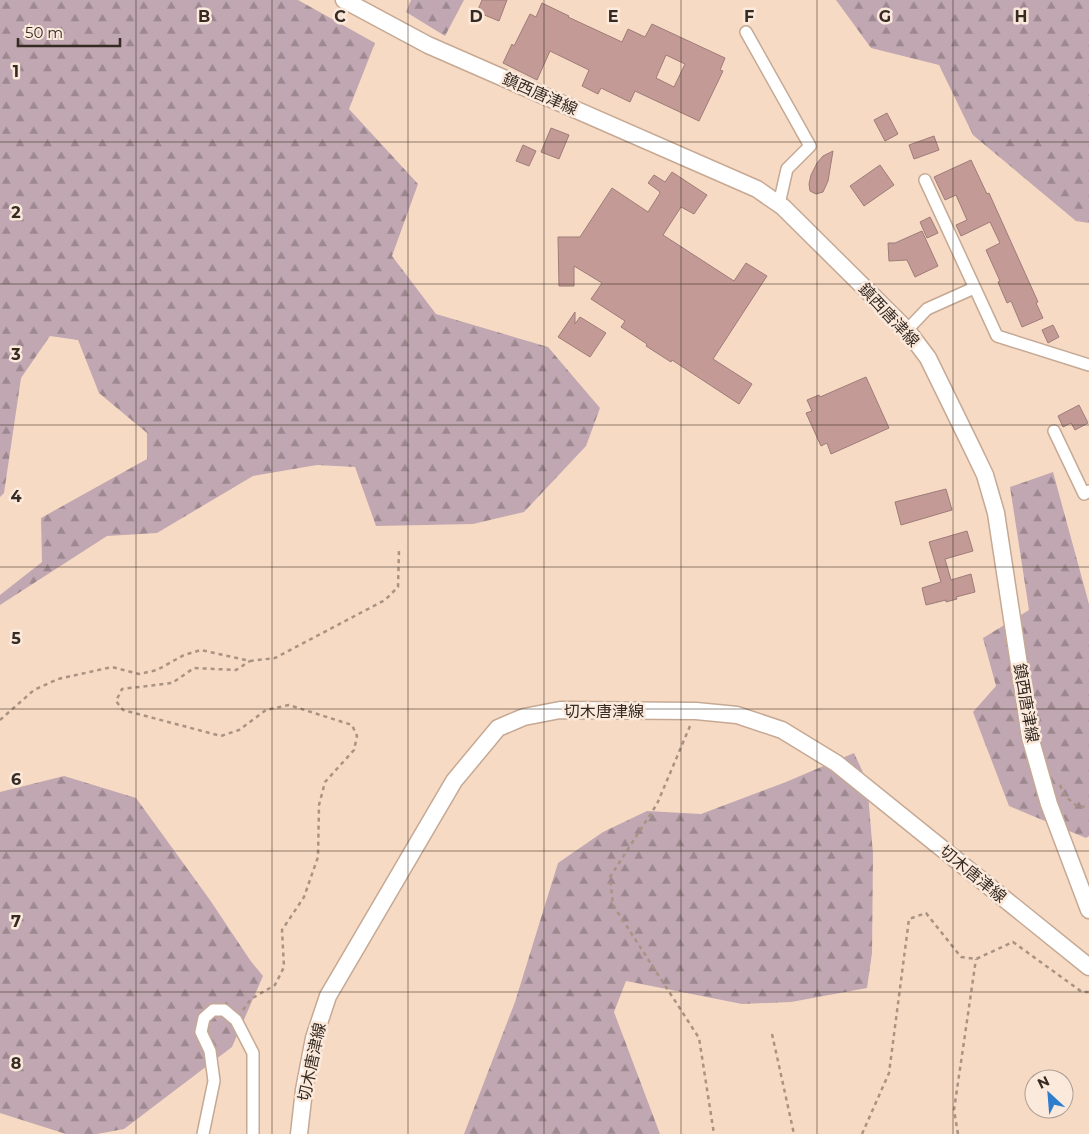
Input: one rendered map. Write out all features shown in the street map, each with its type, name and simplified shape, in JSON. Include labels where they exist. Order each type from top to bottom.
[{"type":"main road","name":"鎮西唐津線","points":[[344,0],[428,45],[757,189],[779,204],[907,330],[928,358],[985,476],[996,513],[1030,737],[1049,804],[1089,910]]},
{"type":"main road","name":"切木唐津線","points":[[299,1134],[304,1090],[314,1038],[328,996],[454,781],[498,728],[524,717],[560,710],[696,711],[737,715],[782,730],[836,764],[1089,967]]},
{"type":"street","points":[[746,32],[810,146],[787,169],[779,204]]},
{"type":"street","points":[[925,180],[997,336],[1089,365]]},
{"type":"street","points":[[907,330],[927,309],[974,288]]},
{"type":"street","points":[[1054,431],[1084,494],[1089,491]]},
{"type":"street","points":[[203,1134],[214,1081],[210,1051],[200,1032],[204,1018],[213,1010],[224,1010],[236,1020],[253,1053],[253,1134]]},
{"type":"path","points":[[0,720],[34,690],[58,678],[112,667],[139,674],[157,670],[184,654],[201,650],[250,661],[275,658],[385,600],[398,587],[399,550]]},
{"type":"path","points":[[236,1020],[251,999],[275,985],[284,967],[282,930],[304,897],[318,857],[319,805],[324,782],[354,750],[358,736],[352,725],[289,705],[266,710],[239,730],[221,736],[123,710],[116,701],[122,689],[172,683],[194,668],[236,670],[250,661]]},
{"type":"path","points":[[696,711],[657,804],[610,877],[613,905],[699,1038],[714,1134]]},
{"type":"path","points":[[862,1134],[889,1072],[909,919],[926,913],[961,957],[976,959],[1013,942],[1082,992],[1089,992]]},
{"type":"path","points":[[958,1134],[954,1110],[976,959]]},
{"type":"path","points":[[772,1034],[794,1134]]},
{"type":"green space","points":[[0,0],[298,0],[375,43],[349,109],[418,184],[392,256],[436,314],[548,347],[600,408],[586,446],[524,512],[473,524],[376,526],[355,467],[317,465],[253,476],[157,533],[107,536],[0,605],[0,595],[42,562],[41,518],[147,459],[147,433],[99,393],[78,340],[50,336],[21,378],[4,493],[0,497]]},
{"type":"green space","points":[[411,0],[464,0],[445,36],[406,12]]},
{"type":"green space","points":[[836,0],[1089,0],[1089,223],[1076,221],[973,135],[939,65],[871,48]]},
{"type":"green space","points":[[1053,472],[1089,604],[1089,836],[1086,838],[1009,806],[973,712],[996,686],[983,638],[1029,610],[1010,487]]},
{"type":"green space","points":[[854,753],[867,781],[873,854],[872,953],[867,988],[791,1002],[742,1004],[626,981],[614,1012],[660,1134],[464,1134],[515,1002],[558,863],[603,832],[647,811],[701,814],[786,782]]},
{"type":"green space","points":[[64,776],[136,798],[263,976],[232,1047],[124,1129],[97,1134],[66,1134],[0,1113],[0,792]]},
{"type":"building","points":[[482,0],[507,0],[499,21],[477,12]]},
{"type":"building","points":[[542,3],[622,42],[628,29],[645,37],[652,24],[725,58],[720,70],[723,71],[699,121],[635,91],[630,102],[601,88],[598,94],[582,86],[589,70],[550,51],[537,80],[503,63],[530,14],[536,17]],"holes":[[[666,55],[685,64],[674,87],[656,78]]]},
{"type":"building","points":[[887,113],[898,134],[885,141],[874,120]]},
{"type":"building","points":[[551,128],[569,135],[559,159],[541,152]]},
{"type":"building","points":[[934,136],[939,150],[914,159],[909,145]]},
{"type":"building","points":[[523,145],[536,151],[529,166],[516,161]]},
{"type":"building","points":[[833,151],[828,181],[823,192],[816,194],[810,191],[811,175],[823,156]]},
{"type":"building","points":[[971,160],[987,194],[989,193],[1038,302],[1036,303],[1043,318],[1022,327],[1011,301],[1007,303],[998,282],[1000,281],[986,250],[1000,243],[990,222],[961,236],[956,225],[967,220],[956,195],[945,200],[934,177]]},
{"type":"building","points":[[880,165],[894,185],[864,206],[850,186]]},
{"type":"building","points":[[672,172],[707,195],[694,214],[681,207],[663,235],[734,281],[746,263],[767,276],[713,359],[752,384],[739,404],[672,360],[671,362],[646,346],[647,344],[621,327],[625,321],[591,299],[602,283],[574,266],[574,286],[559,286],[558,237],[580,237],[612,188],[648,212],[660,193],[648,183],[654,175],[665,182]]},
{"type":"building","points":[[930,217],[938,233],[927,238],[920,222]]},
{"type":"building","points":[[922,231],[938,266],[915,277],[907,260],[889,261],[888,243],[895,243]]},
{"type":"building","points":[[575,312],[575,324],[580,317],[606,333],[590,357],[558,337]]},
{"type":"building","points":[[1053,325],[1059,337],[1048,343],[1042,330]]},
{"type":"building","points":[[866,377],[889,428],[831,454],[827,443],[821,446],[806,413],[812,411],[807,400],[819,395],[820,397]]},
{"type":"building","points":[[1079,405],[1088,423],[1075,430],[1071,423],[1063,427],[1058,416]]},
{"type":"building","points":[[946,489],[952,510],[901,525],[895,502]]},
{"type":"building","points":[[967,531],[973,551],[945,559],[951,580],[971,574],[975,592],[946,602],[946,600],[926,605],[922,588],[941,582],[929,542]]}]
